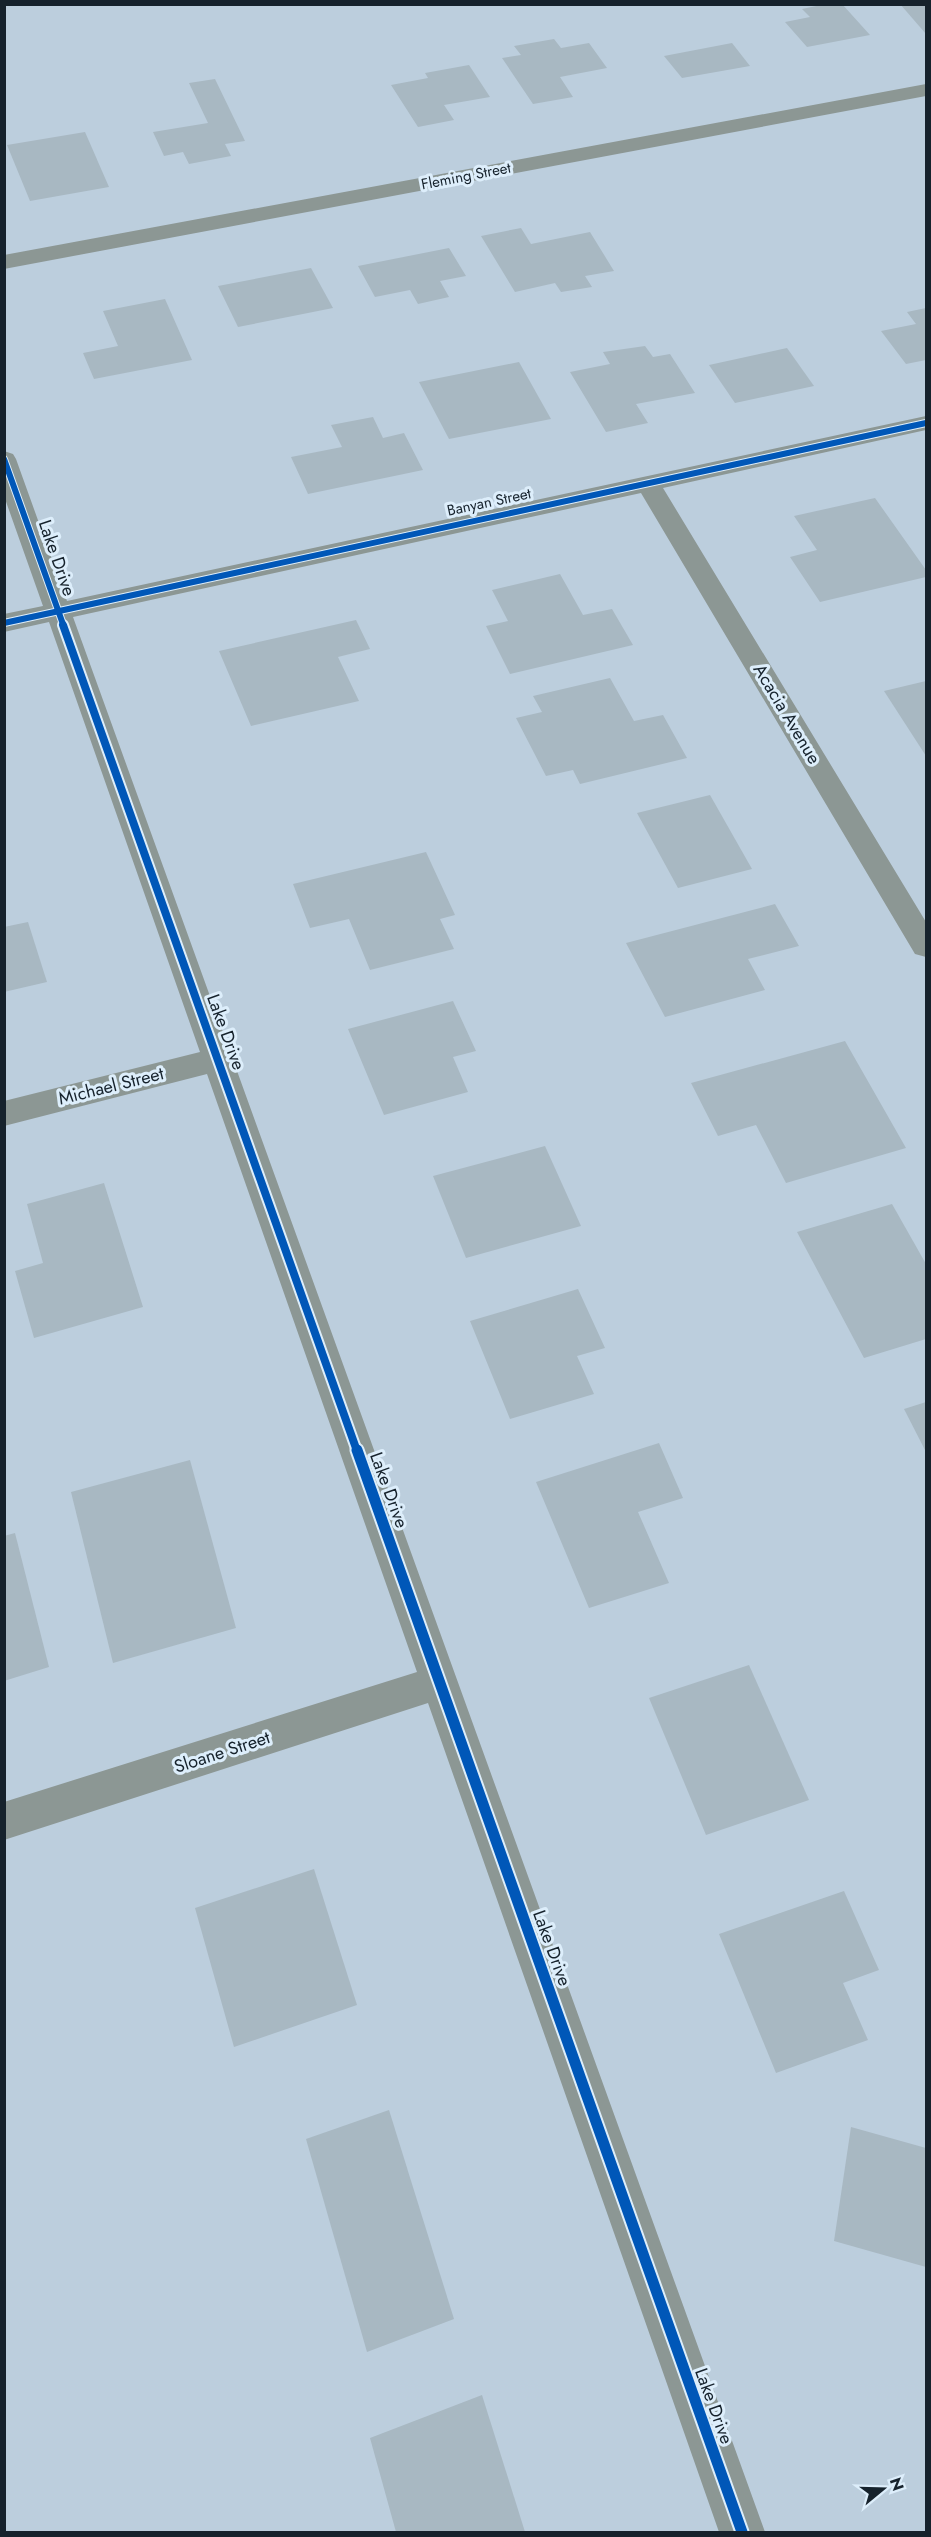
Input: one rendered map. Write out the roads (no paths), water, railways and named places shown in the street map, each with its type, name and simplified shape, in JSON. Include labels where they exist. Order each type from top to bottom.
[{"type":"street","name":"Fleming Street","points":[[4,262],[927,90]]},
{"type":"street","name":"Banyan Street","points":[[4,623],[927,423]]},
{"type":"street","name":"Lake Drive","points":[[4,459],[742,2532]]},
{"type":"street","name":"Acacia Avenue","points":[[648,482],[927,946]]},
{"type":"street","name":"Michael Street","points":[[4,1114],[218,1059]]},
{"type":"street","name":"Sloane Street","points":[[4,1821],[439,1682]]}]
